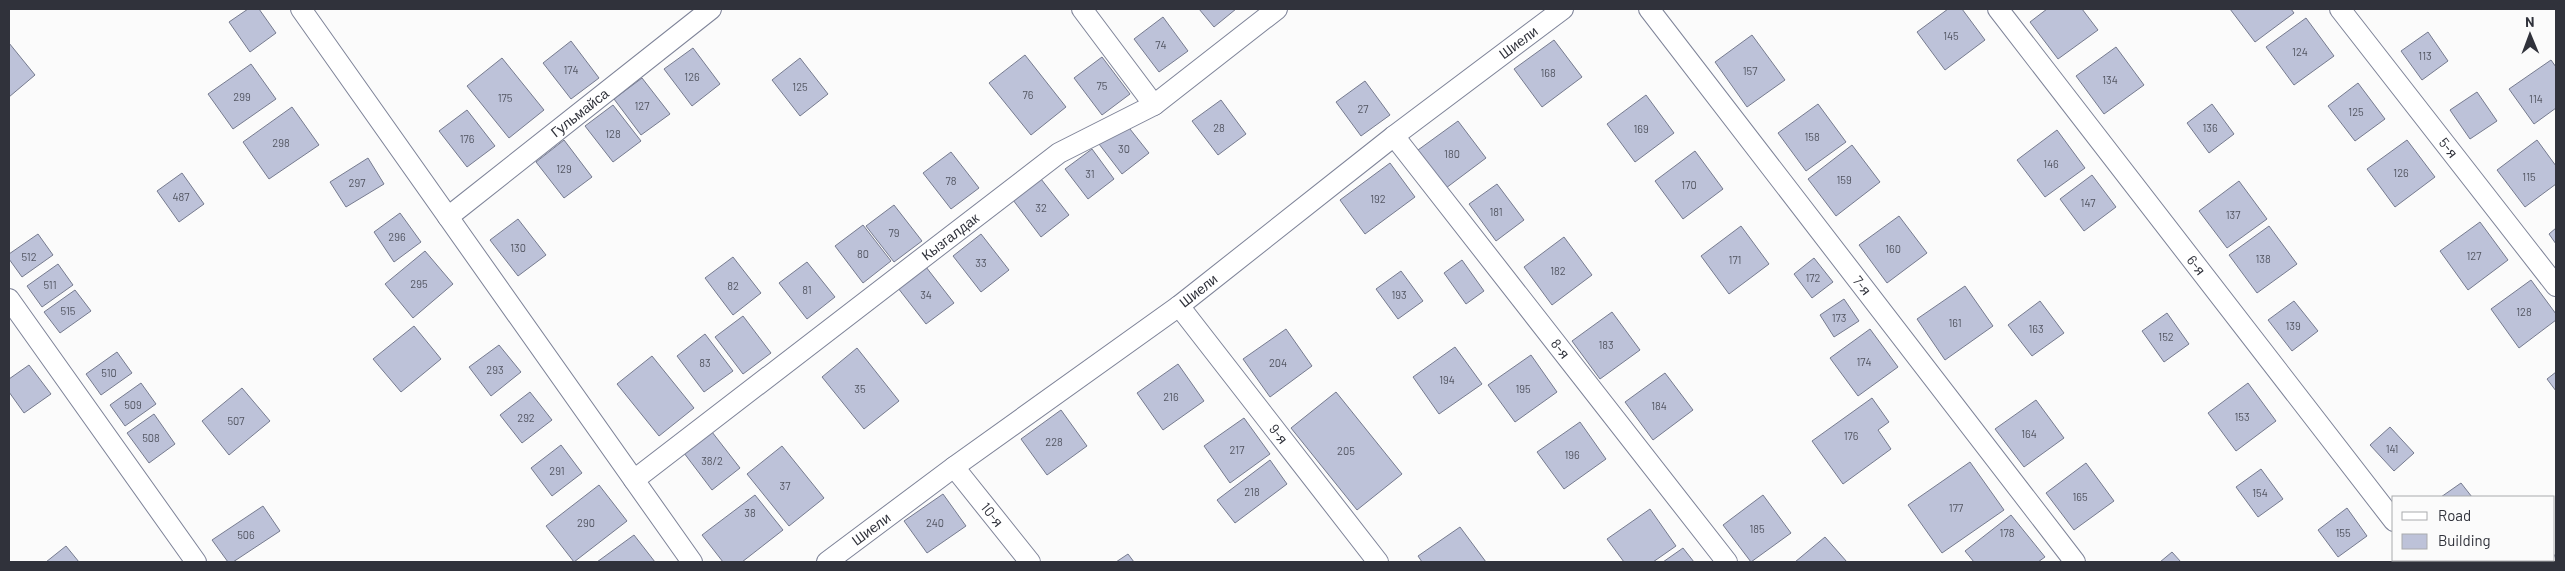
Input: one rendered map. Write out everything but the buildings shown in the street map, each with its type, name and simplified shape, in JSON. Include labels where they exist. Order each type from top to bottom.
[{"type":"street","points":[[301,9],[692,562]]},
{"type":"street","name":"Гульмайса","points":[[448,217],[711,9]]},
{"type":"street","points":[[1082,9],[1154,105]]},
{"type":"street","name":"Кызгалдак","points":[[634,480],[1059,153],[1154,105],[1277,9]]},
{"type":"street","name":"Шиели","points":[[827,562],[954,466],[1179,306],[1394,136],[1564,9]]},
{"type":"street","name":"7-я","points":[[1649,9],[2075,562]]},
{"type":"street","name":"6-я","points":[[1998,9],[2392,518]]},
{"type":"street","name":"5-я","points":[[2340,9],[2556,286]]},
{"type":"street","name":"8-я","points":[[1394,136],[1726,562]]},
{"type":"street","points":[[9,299],[196,562]]},
{"type":"street","name":"9-я","points":[[1179,306],[1378,562]]},
{"type":"street","name":"10-я","points":[[954,466],[1030,562]]}]
